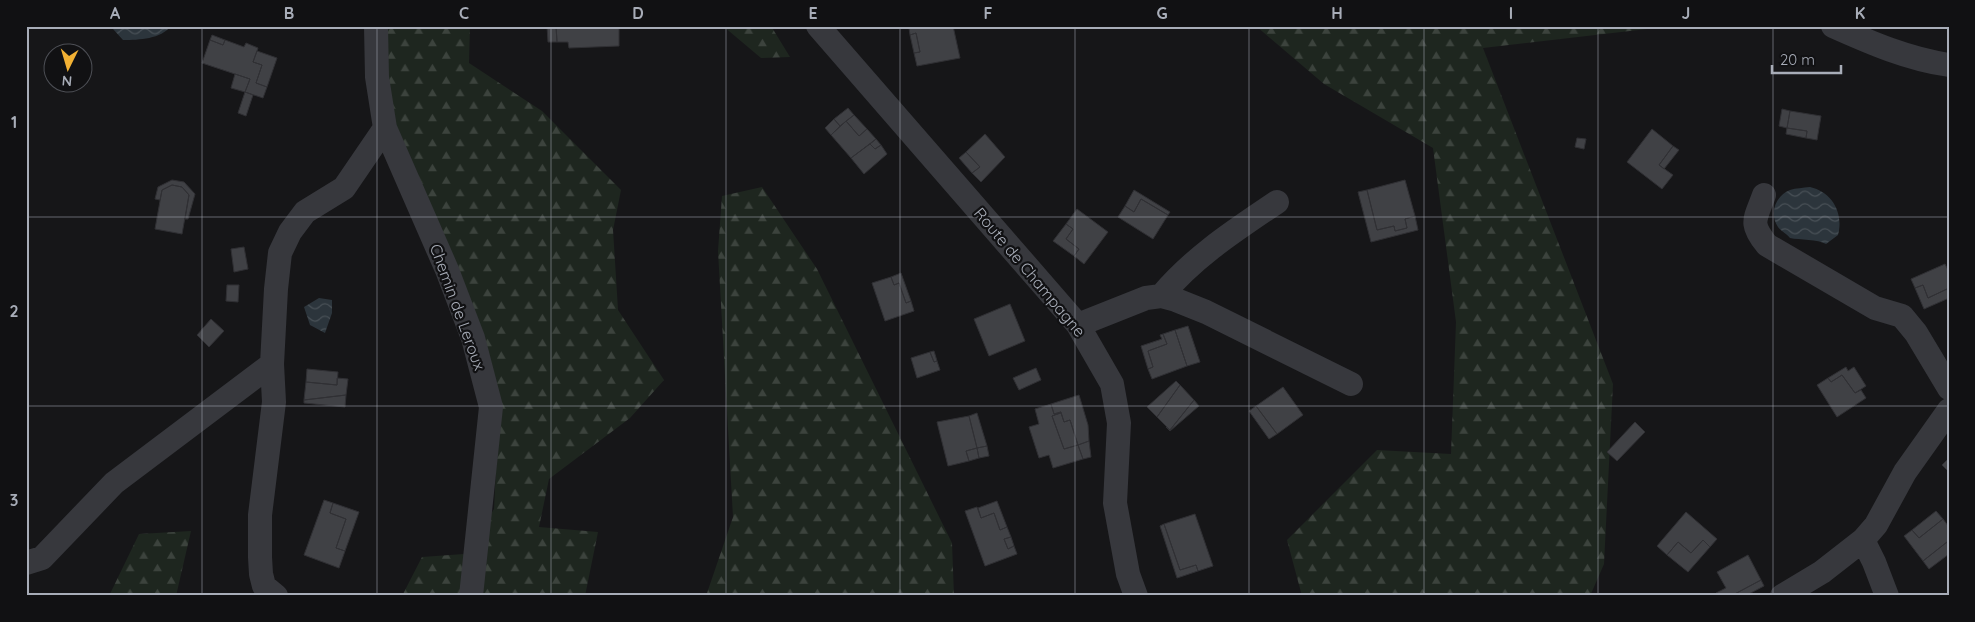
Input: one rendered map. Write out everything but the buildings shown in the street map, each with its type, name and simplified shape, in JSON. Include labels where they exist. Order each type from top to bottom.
[{"type":"street","name":"Chemin de Leroux","points":[[376,26],[377,77],[384,128],[448,270],[473,338],[491,407],[471,596]]},
{"type":"street","name":"Route de Champagne","points":[[818,26],[1078,326],[1112,384],[1119,423],[1115,503],[1128,574],[1136,596]]},
{"type":"street","points":[[1833,26],[1879,47],[1927,62],[1949,65]]},
{"type":"street","points":[[276,596],[264,586],[261,574],[260,515],[274,402],[272,364],[280,253],[290,232],[305,212],[344,188],[384,128]]},
{"type":"street","points":[[1764,195],[1754,222],[1756,232],[1770,248],[1875,308],[1902,316],[1916,333],[1949,388]]},
{"type":"street","points":[[1160,296],[1177,277],[1213,245],[1277,202]]},
{"type":"street","points":[[1078,326],[1146,298],[1160,296],[1206,312],[1351,384]]},
{"type":"street","points":[[26,563],[42,558],[114,482],[272,364]]},
{"type":"street","points":[[1782,596],[1822,572],[1863,540],[1876,525],[1905,472],[1949,410]]},
{"type":"street","points":[[1863,540],[1887,596]]},
{"type":"green space","points":[[387,26],[470,26],[469,63],[542,111],[621,190],[613,230],[618,310],[664,380],[630,418],[549,479],[539,527],[598,532],[585,596],[402,596],[422,557],[464,554],[494,509],[499,407],[393,129],[383,46]]},
{"type":"green space","points":[[723,26],[771,26],[790,57],[761,58]]},
{"type":"green space","points":[[1256,26],[1673,26],[1483,48],[1613,384],[1604,564],[1590,596],[1302,596],[1287,540],[1377,450],[1451,454],[1456,322],[1433,148],[1324,84]]},
{"type":"green space","points":[[762,187],[817,269],[952,543],[954,596],[706,596],[733,517],[718,251],[722,196]]},
{"type":"green space","points":[[191,531],[176,596],[109,596],[139,534]]},
{"type":"water","points":[[116,26],[171,26],[162,34],[156,36],[123,40],[113,29]]},
{"type":"water","points":[[1810,187],[1818,190],[1830,199],[1838,211],[1838,235],[1826,244],[1814,240],[1790,238],[1775,222],[1775,206],[1781,196],[1790,190]]},
{"type":"water","points":[[319,298],[332,300],[332,313],[325,333],[310,325],[304,307]]}]
